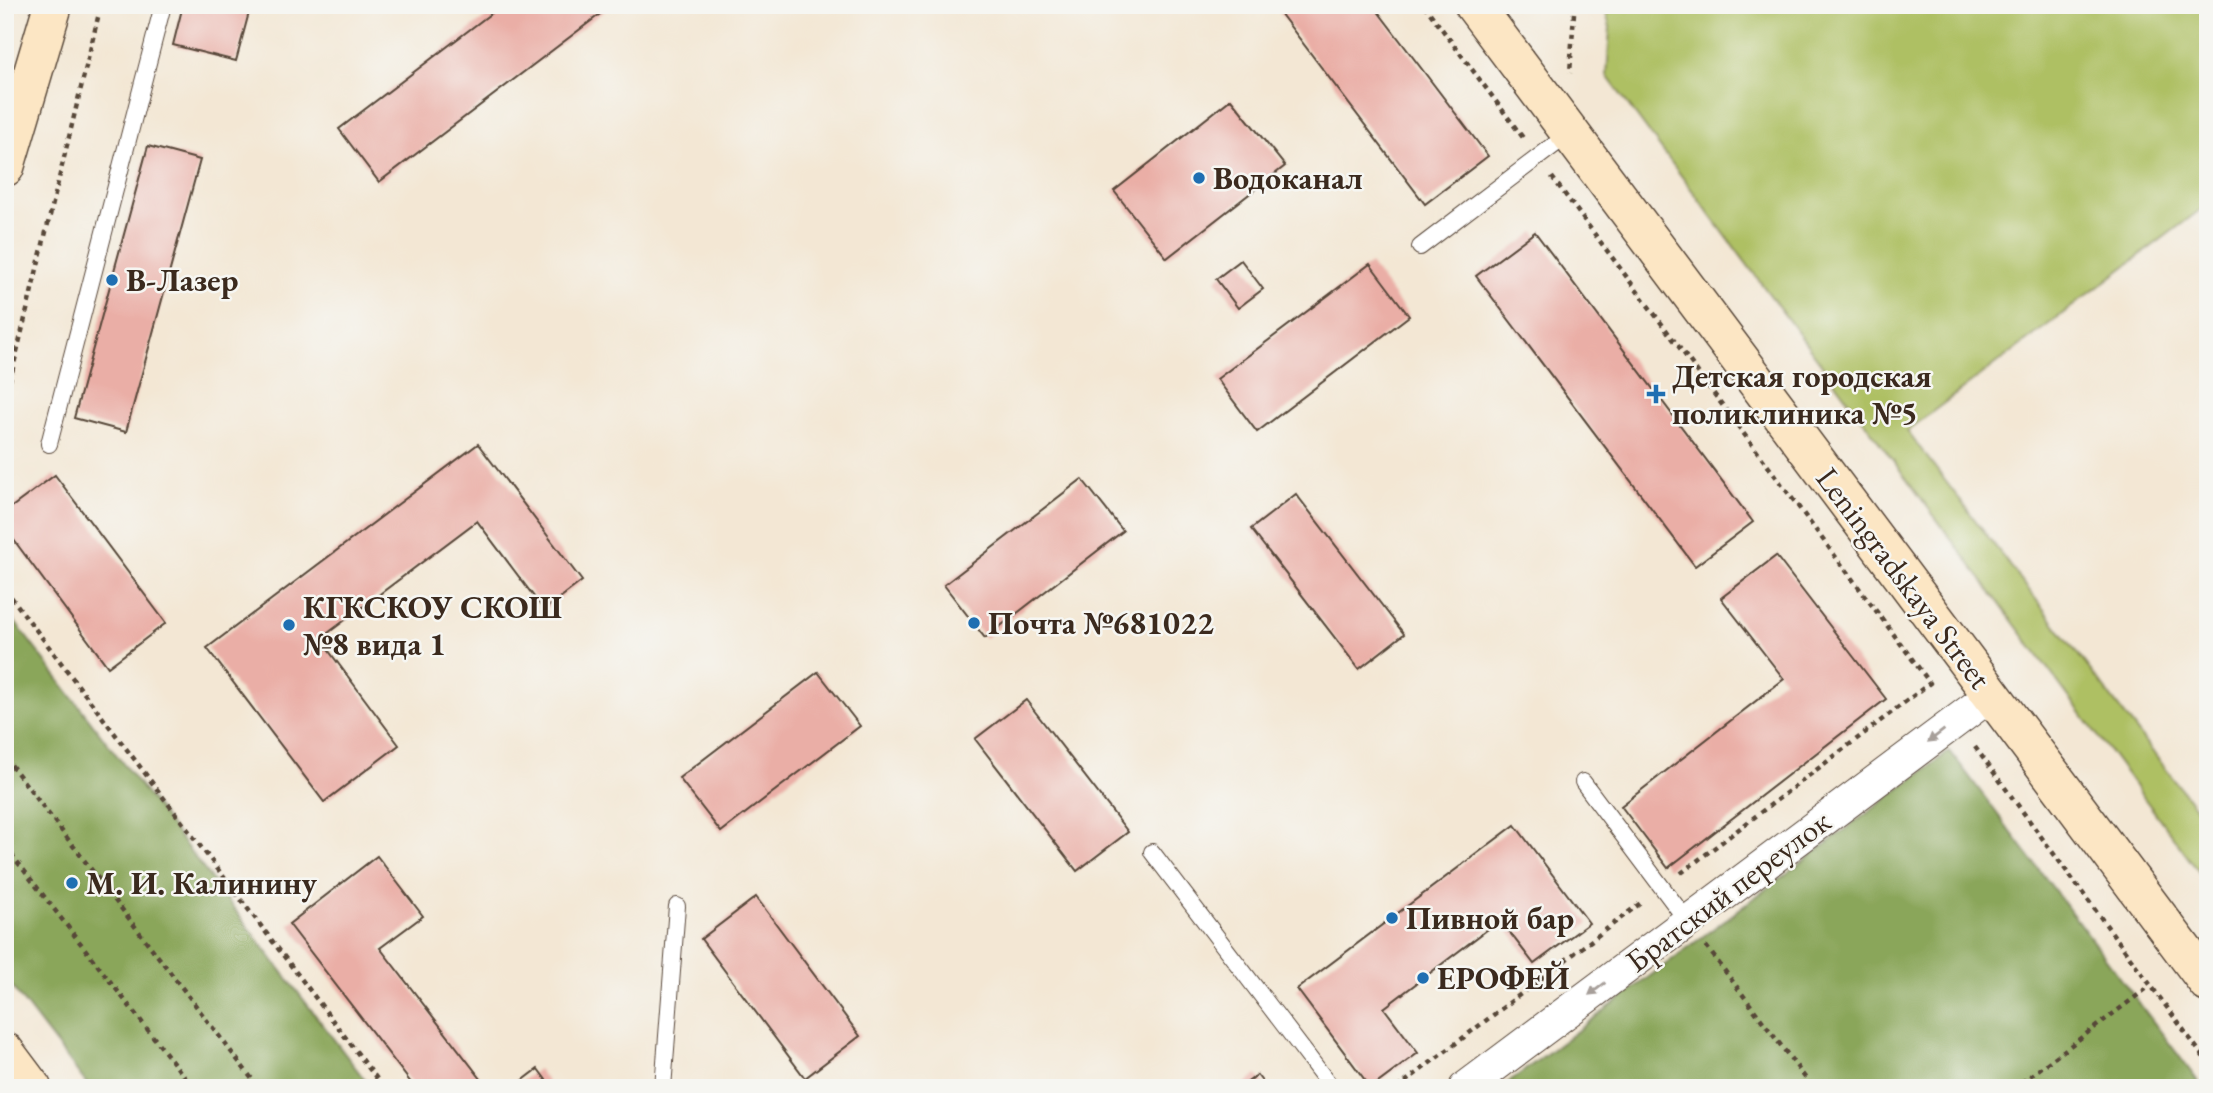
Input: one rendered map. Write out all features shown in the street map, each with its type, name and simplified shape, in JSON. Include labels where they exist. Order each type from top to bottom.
[{"type":"main road","points":[[5,167],[53,5]]},
{"type":"main road","name":"Leningradskaya Street","points":[[1474,5],[2208,984]]},
{"type":"main road","points":[[5,1052],[32,1088]]},
{"type":"street","name":"Братский переулок","points":[[1465,1088],[1693,928],[1991,695]]},
{"type":"lane","points":[[49,444],[163,5]]},
{"type":"lane","points":[[1420,247],[1570,134]]},
{"type":"lane","points":[[1583,782],[1693,928]]},
{"type":"lane","points":[[1152,852],[1332,1088]]},
{"type":"lane","points":[[663,1088],[677,906]]},
{"type":"path","points":[[5,401],[101,5]]},
{"type":"path","points":[[1424,5],[1930,683],[2208,1063]]},
{"type":"path","points":[[5,589],[384,1088]]},
{"type":"path","points":[[1397,1088],[1930,683]]},
{"type":"path","points":[[5,757],[259,1088]]},
{"type":"path","points":[[5,846],[193,1088]]},
{"type":"path","points":[[1693,928],[1813,1088]]},
{"type":"path","points":[[2014,1088],[2150,986]]},
{"type":"green space","points":[[1604,5],[2208,5],[2208,204],[1907,431],[2208,824],[2208,884],[1607,76],[1610,27]]},
{"type":"green space","points":[[5,609],[371,1088],[90,1088],[5,978]]},
{"type":"green space","points":[[1950,751],[2203,1088],[1501,1088]]},
{"type":"building","points":[[183,5],[251,5],[236,61],[173,45]]},
{"type":"building","points":[[502,5],[612,5],[379,182],[339,129]]},
{"type":"building","points":[[1274,5],[1373,5],[1488,156],[1425,204]]},
{"type":"building","name":"Водоканал","points":[[1231,99],[1285,166],[1167,258],[1114,191]]},
{"type":"building","points":[[148,146],[200,160],[126,432],[74,418]]},
{"type":"building","points":[[1535,232],[1753,522],[1695,566],[1476,276]]},
{"type":"building","points":[[1241,260],[1263,289],[1238,308],[1216,279]]},
{"type":"building","points":[[1370,264],[1409,316],[1257,432],[1217,379]]},
{"type":"building","name":"КГКСКОУ СКОШ №8 вида 1","points":[[478,444],[582,581],[544,610],[477,521],[320,639],[399,745],[324,802],[207,648]]},
{"type":"building","points":[[55,475],[166,623],[108,667],[5,528],[5,512]]},
{"type":"building","points":[[1082,479],[1123,531],[985,638],[944,585]]},
{"type":"building","points":[[1296,494],[1404,634],[1359,669],[1251,529]]},
{"type":"building","points":[[1776,556],[1886,699],[1668,868],[1621,806],[1784,679],[1721,598]]},
{"type":"building","points":[[818,672],[860,726],[721,832],[679,778]]},
{"type":"building","points":[[1026,700],[1128,832],[1077,871],[975,739]]},
{"type":"building","points":[[1515,825],[1589,923],[1534,964],[1500,920],[1384,1008],[1418,1053],[1371,1088],[1297,989]]},
{"type":"building","points":[[377,856],[423,916],[380,948],[488,1088],[415,1088],[289,924]]},
{"type":"building","points":[[756,897],[860,1036],[805,1078],[701,939]]},
{"type":"building","points":[[538,1069],[552,1088],[513,1088]]},
{"type":"building","points":[[1257,1075],[1267,1088],[1240,1088]]},
{"type":"place","name":"Водоканал","points":[[1199,178]]},
{"type":"place","name":"В-Лазер","points":[[112,280]]},
{"type":"place","name":"Детская городская поликлиника №5","points":[[1656,394]]},
{"type":"place","name":"Почта №681022","points":[[974,623]]},
{"type":"place","name":"КГКСКОУ СКОШ №8 вида 1","points":[[289,625]]},
{"type":"place","name":"М. И. Калинину","points":[[72,883]]},
{"type":"place","name":"Пивной бар","points":[[1392,918]]},
{"type":"place","name":"ЕРОФЕЙ","points":[[1423,978]]}]
